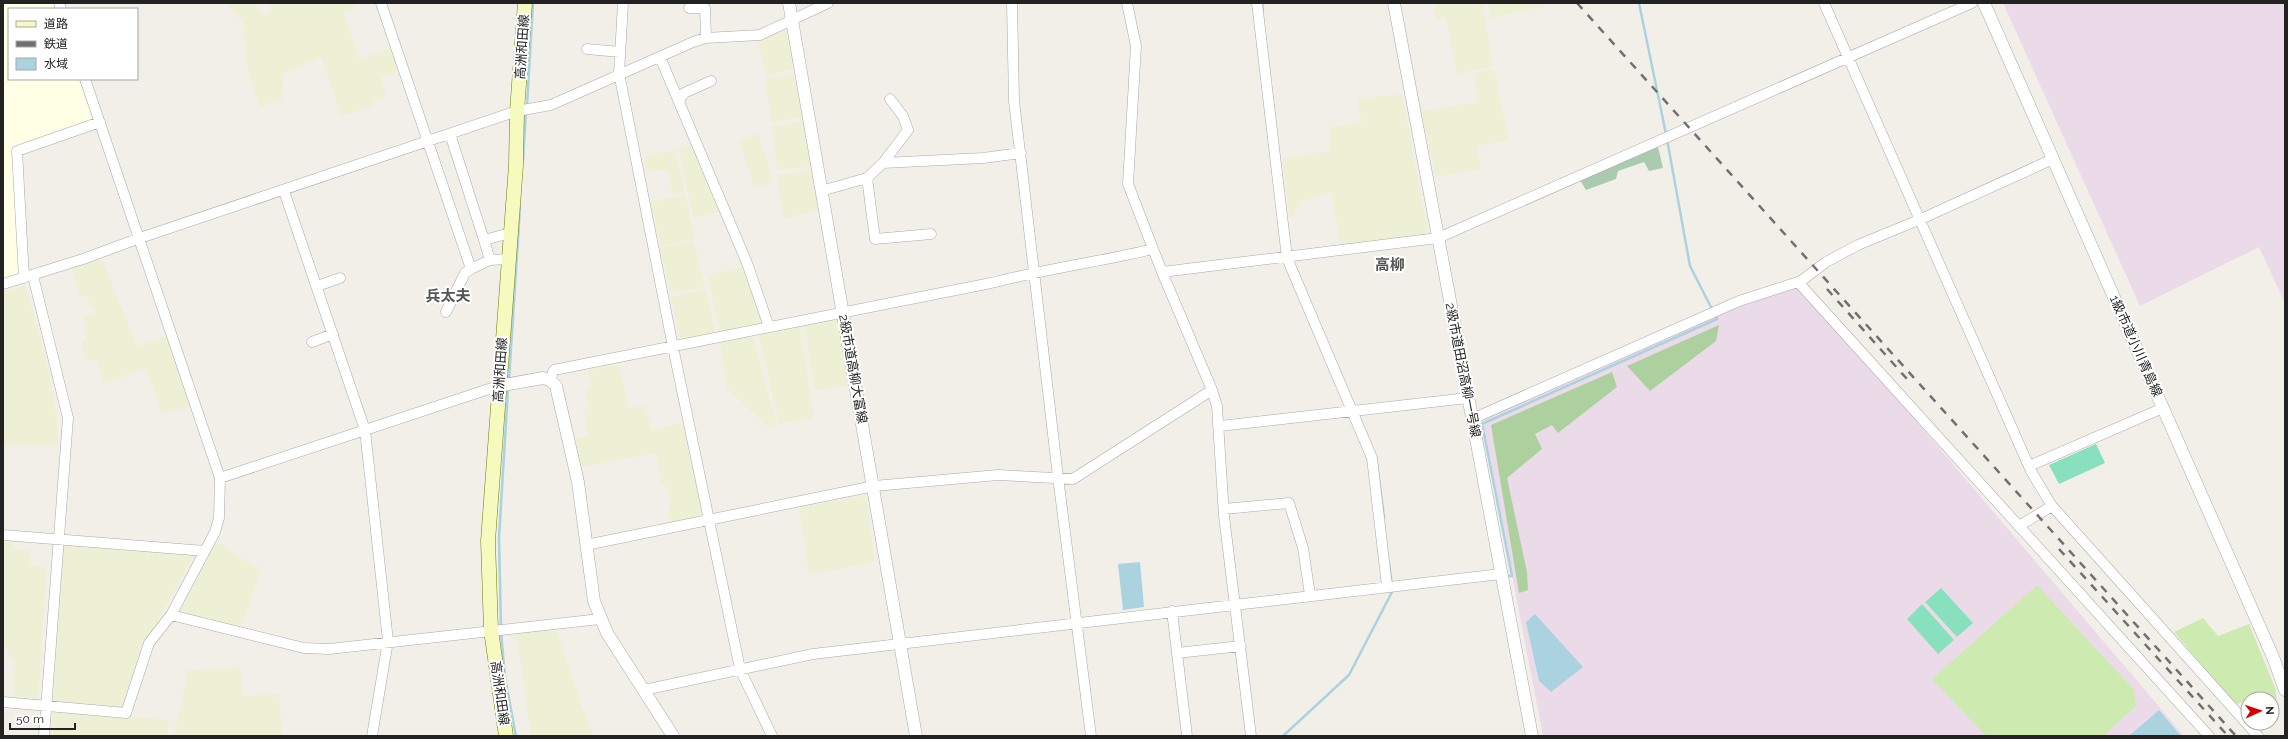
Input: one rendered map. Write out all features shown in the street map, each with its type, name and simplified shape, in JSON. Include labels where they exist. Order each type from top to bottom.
[{"type":"main road","name":"高洲和田線","points":[[506,736],[491,630],[488,541],[498,386],[516,165],[517,111],[525,3]]},
{"type":"street","points":[[381,3],[471,269]]},
{"type":"street","points":[[623,3],[618,73],[673,347],[740,669],[772,736]]},
{"type":"street","name":"2級市道高柳大富線","points":[[789,3],[874,486],[899,643],[916,736]]},
{"type":"street","points":[[3,284],[28,277],[140,238],[284,191],[517,111],[551,104],[618,73],[706,38],[760,35],[828,3]]},
{"type":"street","points":[[1012,3],[1014,101],[1058,477],[1091,736]]},
{"type":"street","points":[[1127,3],[1136,46],[1128,184],[1162,272],[1212,390],[1220,426],[1224,509],[1251,736]]},
{"type":"street","points":[[1257,3],[1287,258],[1372,458],[1387,586]]},
{"type":"street","name":"2級市道田沼高柳一号線","points":[[1394,3],[1532,736]]},
{"type":"street","points":[[1824,3],[1921,219],[2029,466],[2052,506],[2258,736]]},
{"type":"street","points":[[1162,272],[1287,258],[1438,238],[1848,59],[1972,3]]},
{"type":"street","name":"1級市道小川青島線","points":[[1984,3],[2273,657],[2285,690]]},
{"type":"street","points":[[689,8],[705,8],[706,38]]},
{"type":"street","points":[[587,49],[620,52]]},
{"type":"street","points":[[660,57],[747,264],[769,327]]},
{"type":"street","points":[[3,702],[126,713],[149,643],[171,616],[215,532],[219,518],[220,478],[85,80]]},
{"type":"street","points":[[679,101],[684,93],[711,80]]},
{"type":"street","points":[[821,191],[867,178],[883,162],[908,130],[903,116],[890,99]]},
{"type":"street","points":[[44,736],[68,418],[28,277],[17,151],[100,122]]},
{"type":"street","points":[[450,134],[490,260]]},
{"type":"street","points":[[883,162],[983,158],[1021,154]]},
{"type":"street","points":[[1472,419],[1739,301],[1798,282],[1826,262],[1858,245],[1921,219],[2053,159]]},
{"type":"street","points":[[867,178],[875,239],[930,234]]},
{"type":"street","points":[[284,191],[365,430],[388,642],[372,736]]},
{"type":"street","points":[[484,240],[510,233]]},
{"type":"street","points":[[550,380],[554,370],[843,313],[1034,272],[1100,262],[1153,249]]},
{"type":"street","points":[[446,312],[465,273],[490,260],[508,259]]},
{"type":"street","points":[[317,286],[340,278]]},
{"type":"street","points":[[1798,282],[2210,736]]},
{"type":"street","points":[[312,342],[333,334]]},
{"type":"street","points":[[220,478],[498,386],[543,378],[550,380],[556,386],[578,482],[594,601],[600,619],[607,633],[672,736]]},
{"type":"street","points":[[586,545],[874,486],[998,475],[1073,479],[1212,390]]},
{"type":"street","points":[[1220,426],[1351,410],[1468,398]]},
{"type":"street","points":[[2029,466],[2163,408]]},
{"type":"street","points":[[1224,509],[1289,503],[1303,548],[1310,595]]},
{"type":"street","points":[[2019,526],[2052,506]]},
{"type":"street","points":[[3,535],[205,551]]},
{"type":"street","points":[[644,690],[813,654],[1236,603],[1501,574]]},
{"type":"street","points":[[1172,611],[1187,736]]},
{"type":"street","points":[[171,616],[304,648],[329,649],[600,619]]},
{"type":"street","points":[[1177,653],[1241,646]]},
{"type":"shaded area","points":[[3,3],[53,3],[55,8],[8,8],[8,80],[79,80],[93,121],[13,147],[20,275],[3,280]]},
{"type":"shaded area","points":[[233,3],[255,3],[263,15],[271,11],[270,3],[354,3],[353,11],[344,13],[359,59],[394,48],[401,70],[381,78],[386,96],[374,100],[375,106],[342,116],[321,58],[284,74],[282,99],[260,107],[248,71],[243,23],[228,5]]},
{"type":"shaded area","points":[[1433,3],[1482,3],[1493,67],[1457,74],[1446,18],[1436,19]]},
{"type":"shaded area","points":[[1488,3],[1541,3],[1544,6],[1491,18]]},
{"type":"shaded area","points":[[2003,3],[2285,3],[2285,303],[2259,247],[2140,306]]},
{"type":"shaded area","points":[[788,30],[794,69],[766,76],[758,41]]},
{"type":"shaded area","points":[[1494,69],[1509,140],[1477,146],[1481,169],[1436,177],[1421,111],[1477,102],[1474,73]]},
{"type":"shaded area","points":[[794,74],[802,117],[772,123],[765,79]]},
{"type":"shaded area","points":[[1402,94],[1428,232],[1423,236],[1340,246],[1332,193],[1302,201],[1293,217],[1289,217],[1283,158],[1330,151],[1329,128],[1361,122],[1358,98]]},
{"type":"shaded area","points":[[803,121],[811,166],[777,170],[772,127]]},
{"type":"shaded area","points":[[758,134],[774,182],[755,188],[739,140]]},
{"type":"shaded area","points":[[696,144],[722,211],[693,218],[679,148]]},
{"type":"shaded area","points":[[1658,147],[1663,168],[1649,171],[1644,162],[1618,171],[1616,179],[1586,190],[1580,180]]},
{"type":"shaded area","points":[[675,150],[685,191],[673,195],[667,169],[647,172],[645,156]]},
{"type":"shaded area","points":[[811,170],[818,210],[784,219],[777,175]]},
{"type":"shaded area","points":[[686,194],[695,239],[660,246],[651,202]]},
{"type":"shaded area","points":[[694,241],[705,287],[671,293],[660,248]]},
{"type":"shaded area","points":[[102,259],[137,346],[168,336],[192,405],[162,415],[146,368],[104,384],[97,360],[86,361],[81,341],[86,339],[84,316],[96,312],[89,304],[87,296],[80,296],[72,268]]},
{"type":"shaded area","points":[[744,266],[765,324],[720,333],[707,275]]},
{"type":"shaded area","points":[[1798,282],[2184,736],[1543,736],[1481,415]]},
{"type":"shaded area","points":[[26,285],[49,373],[57,418],[57,445],[3,445],[3,292]]},
{"type":"shaded area","points":[[706,289],[715,332],[680,339],[671,297]]},
{"type":"shaded area","points":[[838,318],[848,385],[815,391],[804,325]]},
{"type":"shaded area","points":[[800,326],[814,418],[779,424],[758,333]]},
{"type":"shaded area","points":[[753,336],[777,426],[769,428],[727,389],[720,342]]},
{"type":"shaded area","points":[[619,364],[629,408],[646,406],[651,430],[680,423],[688,427],[704,519],[668,526],[670,501],[668,489],[661,483],[657,453],[582,467],[575,439],[588,436],[583,411],[589,409],[585,388],[592,386],[588,370]]},
{"type":"shaded area","points":[[866,495],[875,562],[809,575],[799,508]]},
{"type":"shaded area","points":[[3,540],[10,540],[16,549],[30,551],[31,565],[47,568],[38,699],[13,696],[15,660],[9,657],[8,648],[3,648]]},
{"type":"shaded area","points":[[221,543],[240,558],[261,568],[241,630],[179,614],[178,611],[215,544]]},
{"type":"shaded area","points":[[64,544],[195,555],[153,629],[143,642],[122,707],[52,702]]},
{"type":"shaded area","points":[[555,627],[593,736],[531,736],[516,631]]},
{"type":"shaded area","points":[[240,667],[243,696],[279,694],[282,736],[174,736],[188,670]]},
{"type":"shaded area","points":[[53,711],[169,720],[167,736],[50,736]]},
{"type":"green space","points":[[1719,325],[1716,341],[1650,391],[1627,366]]},
{"type":"green space","points":[[1612,372],[1617,387],[1558,433],[1552,425],[1535,434],[1542,449],[1507,478],[1527,572],[1528,590],[1519,593],[1491,425]]},
{"type":"green space","points":[[2096,444],[2105,463],[2059,484],[2049,465]]},
{"type":"green space","points":[[2037,585],[2134,690],[2136,706],[2103,736],[1986,736],[1932,679]]},
{"type":"green space","points":[[1941,588],[1973,623],[1957,637],[1925,602]]},
{"type":"green space","points":[[1922,604],[1954,640],[1938,654],[1907,619]]},
{"type":"green space","points":[[2203,618],[2218,636],[2249,624],[2276,691],[2240,691],[2240,703],[2236,705],[2174,632]]},
{"type":"water","points":[[1140,562],[1144,607],[1123,610],[1118,564]]},
{"type":"water","points":[[1535,614],[1583,667],[1551,692],[1539,681],[1526,622]]},
{"type":"water","points":[[2159,710],[2181,736],[2129,736]]},
{"type":"waterway","points":[[527,106],[533,3]]},
{"type":"waterway","points":[[1262,3],[1263,11]]},
{"type":"waterway","points":[[1639,3],[1666,134]]},
{"type":"waterway","points":[[523,160],[526,111]]},
{"type":"waterway","points":[[1667,139],[1690,266],[1713,311]]},
{"type":"waterway","points":[[509,380],[520,207]]},
{"type":"waterway","points":[[1506,576],[1512,576],[1482,424],[1717,319],[1715,315]]},
{"type":"waterway","points":[[501,627],[499,538],[508,389]]},
{"type":"waterway","points":[[1376,457],[1384,517]]},
{"type":"waterway","points":[[1389,564],[1392,585]]},
{"type":"waterway","points":[[1283,736],[1349,675],[1393,590]]},
{"type":"waterway","points":[[501,632],[505,678],[516,736]]},
{"type":"railway","points":[[1577,3],[2236,736]]},
{"type":"railway","points":[[1827,289],[1907,379]]},
{"type":"railway","points":[[2059,549],[2228,736]]},
{"type":"district","name":"高柳","points":[[1390,265]]},
{"type":"district","name":"兵太夫","points":[[448,296]]}]
